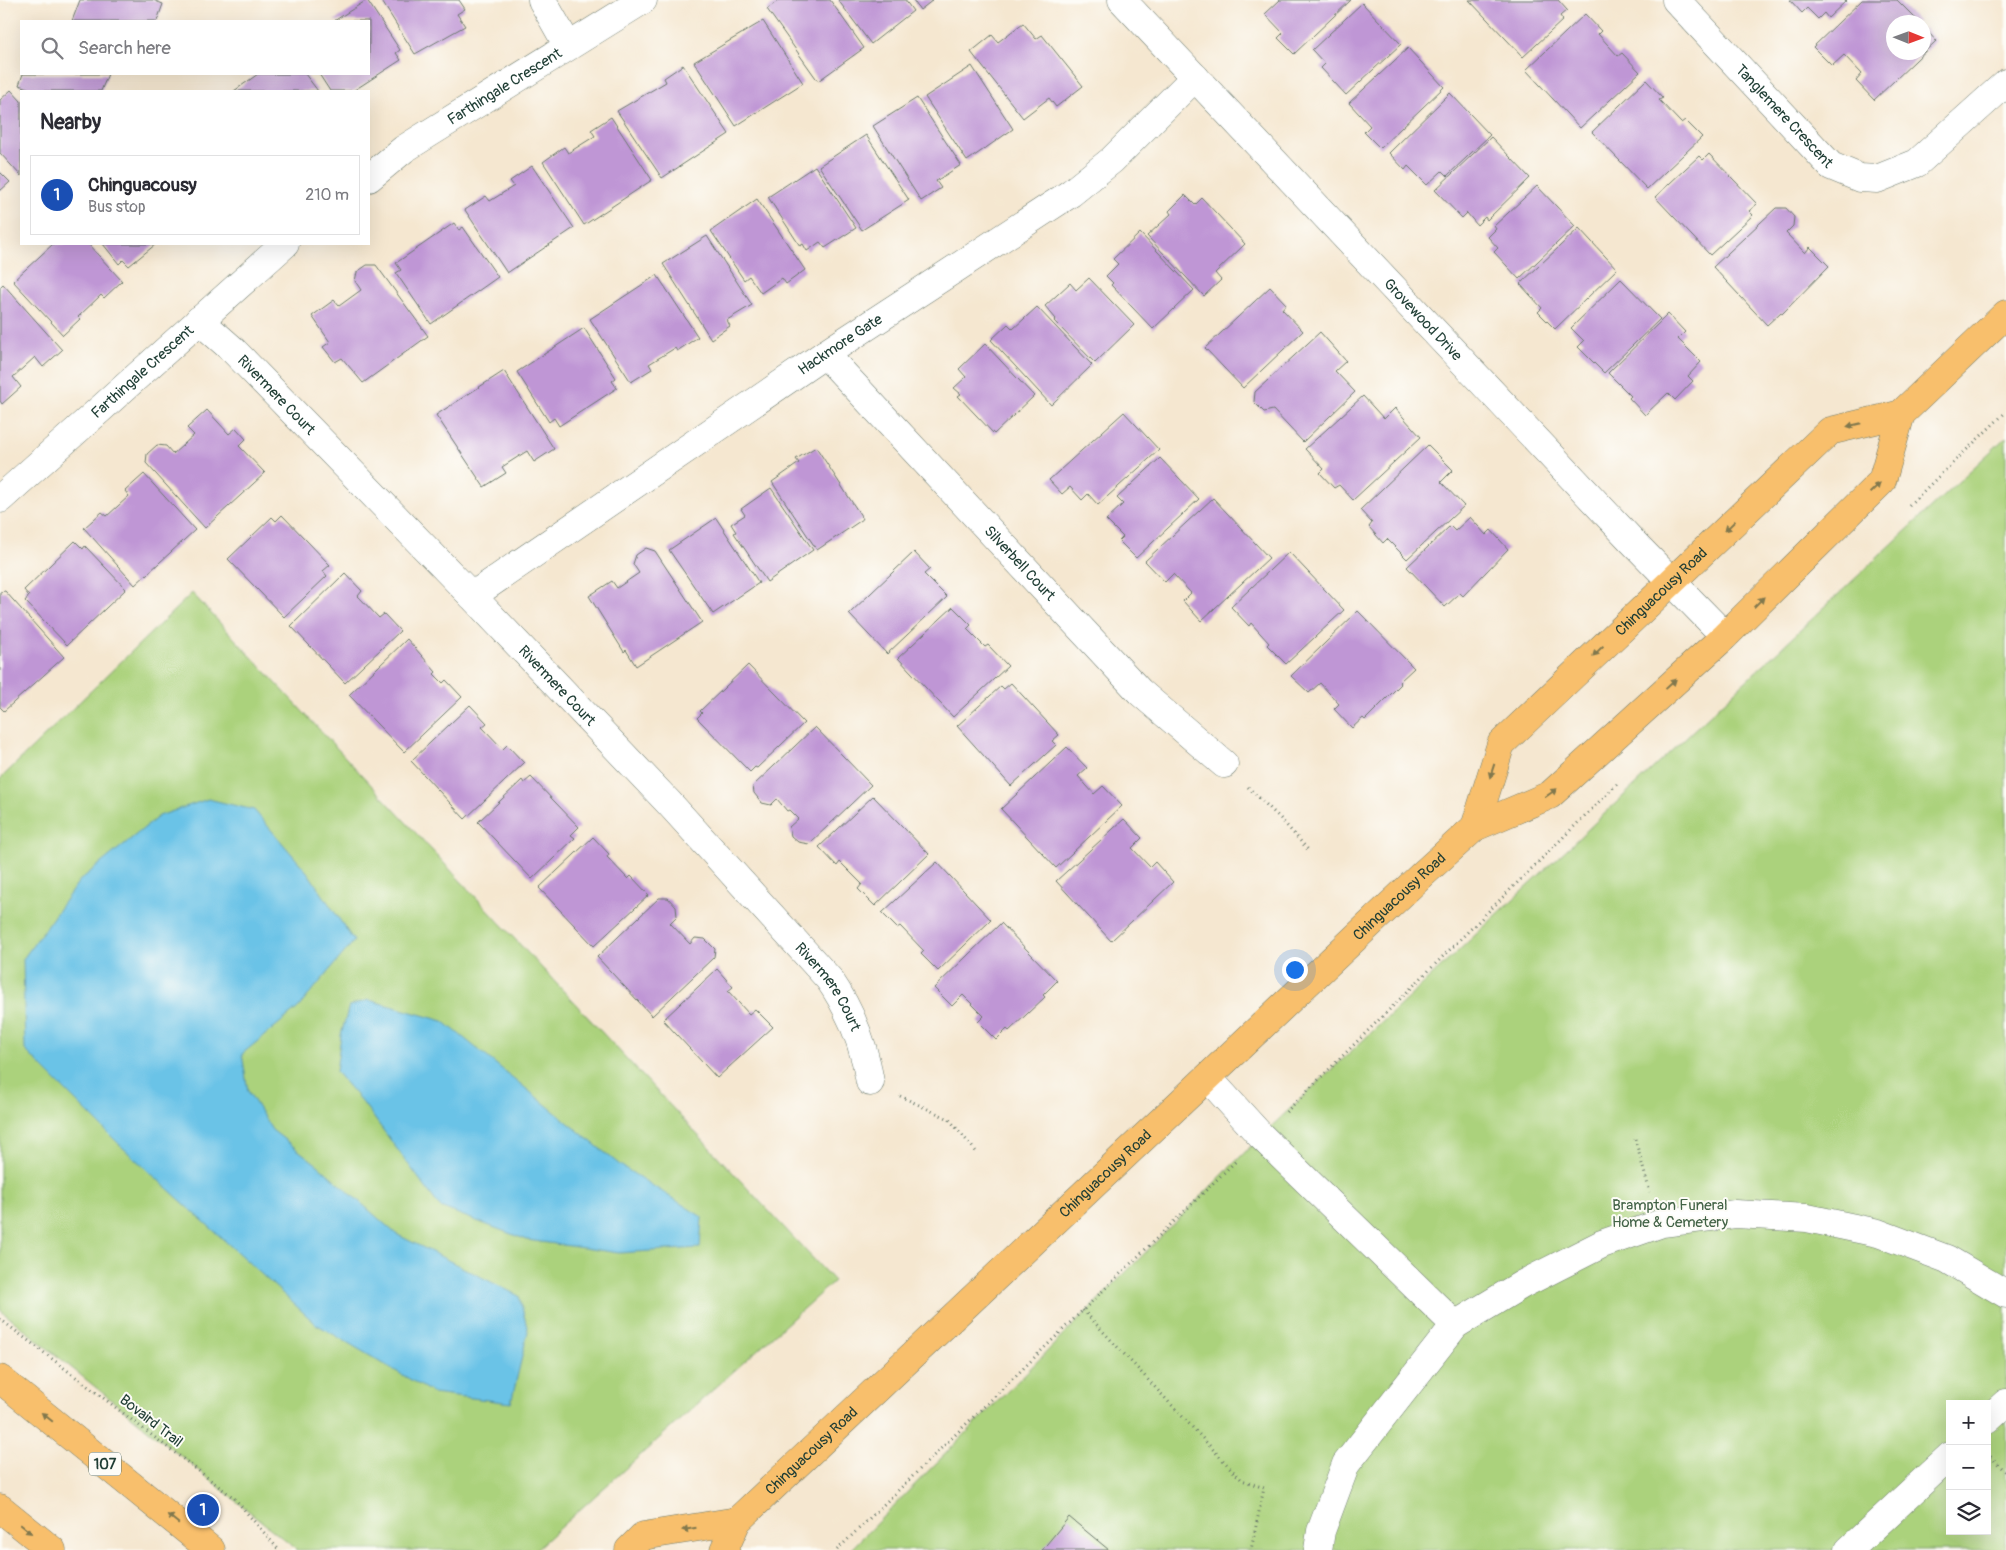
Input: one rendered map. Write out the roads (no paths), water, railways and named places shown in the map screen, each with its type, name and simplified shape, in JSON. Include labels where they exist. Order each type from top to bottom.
[{"type":"main road","points":[[1901,414],[2006,314]]},
{"type":"main road","name":"Chinguacousy Road","points":[[724,1550],[737,1521],[1475,827],[1550,795],[1725,636],[1882,481],[1901,414],[1830,431],[1501,744],[1475,827]]},
{"type":"main road","name":"107","points":[[0,1379],[210,1550]]},
{"type":"main road","points":[[0,1508],[52,1550]]},
{"type":"main road","points":[[629,1550],[642,1536],[737,1521]]},
{"type":"street","points":[[542,0],[568,46]]},
{"type":"street","name":"Farthingale Crescent","points":[[370,177],[404,149],[643,0]]},
{"type":"street","name":"Grovewood Drive","points":[[1122,0],[1671,582],[1725,636]]},
{"type":"street","name":"Tanglemere Crescent","points":[[1676,0],[1832,166],[1860,178],[1877,179],[1917,163],[2006,83]]},
{"type":"street","name":"Hackmore Gate","points":[[472,596],[825,354],[1071,193],[1112,160],[1195,77]]},
{"type":"street","name":"Farthingale Crescent","points":[[0,499],[284,245]]},
{"type":"street","name":"Rivermere Court","points":[[199,320],[232,349],[472,596],[669,803],[829,979],[845,1002],[856,1026],[870,1082]]},
{"type":"street","name":"Silverbell Court","points":[[825,354],[1140,692],[1224,764]]},
{"type":"street","points":[[1208,1078],[1262,1136],[1456,1325]]},
{"type":"street","points":[[1318,1550],[1321,1531],[1346,1464],[1456,1325],[1523,1284],[1602,1244],[1658,1224],[1734,1214],[1807,1218],[1878,1233],[1947,1259],[2006,1294]]},
{"type":"street","points":[[1991,1416],[2006,1403]]},
{"type":"street","points":[[1849,1550],[1946,1460]]},
{"type":"water","points":[[208,799],[254,810],[308,873],[354,941],[298,1008],[242,1054],[248,1091],[272,1130],[319,1166],[396,1234],[519,1296],[528,1331],[511,1403],[433,1393],[316,1324],[122,1147],[25,1050],[23,959],[79,881],[159,816]]},
{"type":"water","points":[[369,1000],[443,1021],[620,1165],[702,1217],[700,1248],[619,1253],[527,1240],[440,1207],[363,1103],[336,1072],[341,1035],[349,1006]]},
{"type":"place","name":"Chinguacousy","points":[[203,1510]]},
{"type":"park label","name":"Brampton Funeral Home & Cemetery","points":[[1670,1214]]}]
